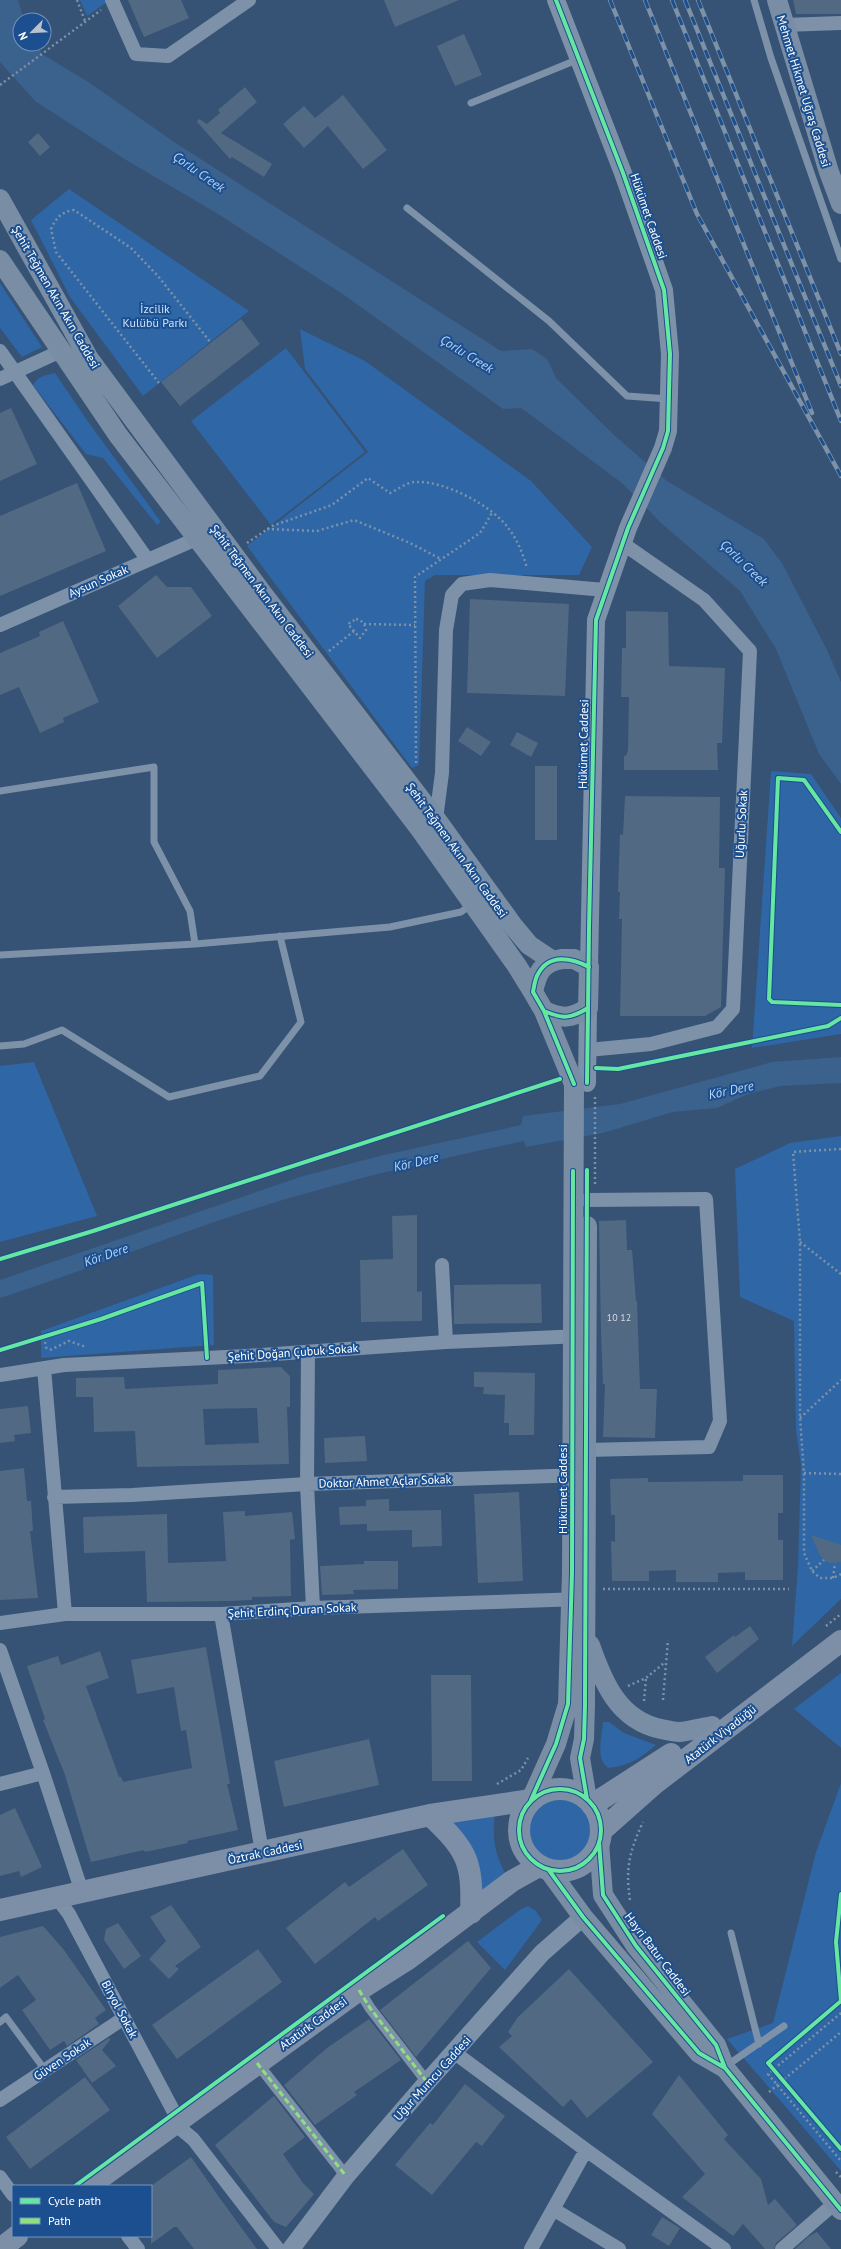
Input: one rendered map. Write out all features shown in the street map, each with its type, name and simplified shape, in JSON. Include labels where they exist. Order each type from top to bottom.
[{"type":"main road","name":"Mehmet Hikmet Uğraş Caddesi","points":[[777,0],[841,204]]},
{"type":"main road","name":"Şehit Teğmen Akın Akın Caddesi","points":[[0,199],[89,359],[262,593],[436,819],[514,927],[530,945],[558,960]]},
{"type":"main road","name":"Şehit Teğmen Akın Akın Caddesi","points":[[0,260],[118,435],[196,539],[420,829],[517,966],[533,992]]},
{"type":"main road","points":[[544,1011],[565,1017],[575,1016],[588,1008],[589,967],[574,959],[558,960],[538,973],[533,992],[586,1087],[585,1170]]},
{"type":"main road","name":"Hükümet Caddesi","points":[[585,1170],[591,1200],[572,1427],[577,1472],[585,1596],[584,1739],[580,1758],[590,1802]]},
{"type":"main road","name":"Hükümet Caddesi","points":[[577,1472],[587,1450],[580,1336],[585,1170]]},
{"type":"main road","points":[[572,1427],[578,1448],[587,1450]]},
{"type":"main road","name":"Hükümet Caddesi","points":[[531,1800],[556,1744],[568,1704],[585,1596]]},
{"type":"main road","name":"Atatürk Viyadüğü","points":[[590,1802],[712,1726],[767,1689],[841,1630]]},
{"type":"main road","points":[[585,1631],[601,1677],[621,1708],[635,1719],[650,1726],[677,1732],[712,1726]]},
{"type":"main road","name":"Atatürk Viyadüğü","points":[[600,1836],[635,1800],[841,1641]]},
{"type":"main road","points":[[559,1788],[574,1791],[590,1802],[600,1819],[600,1836],[594,1853],[585,1862],[575,1868],[563,1871],[544,1867],[530,1858],[523,1847],[519,1835],[519,1822],[523,1810],[531,1800],[544,1792],[559,1788]]},
{"type":"main road","name":"Öztrak Caddesi","points":[[0,1910],[430,1815],[531,1800]]},
{"type":"main road","points":[[430,1815],[452,1837],[466,1858],[472,1877],[471,1912]]},
{"type":"main road","name":"Hayri Batur Caddesi","points":[[600,1836],[603,1895],[636,1946],[716,2045],[725,2068],[838,2207]]},
{"type":"main road","name":"Hayri Batur Caddesi","points":[[544,1867],[583,1917],[699,2053],[725,2068]]},
{"type":"main road","name":"Atatürk Caddesi","points":[[96,2184],[257,2063],[359,1990],[408,1958],[512,1881],[544,1867]]},
{"type":"main road","points":[[0,2249],[16,2237]]},
{"type":"street","points":[[112,1],[136,54],[168,56],[249,0]]},
{"type":"street","name":"Hükümet Caddesi","points":[[556,0],[623,173],[664,290],[670,354],[668,432],[663,448],[625,535],[596,620],[589,967]]},
{"type":"street","points":[[784,25],[841,23]]},
{"type":"street","points":[[0,379],[61,351]]},
{"type":"street","points":[[0,352],[147,559]]},
{"type":"street","name":"Uğurlu Sokak","points":[[588,1050],[651,1044],[717,1027],[733,1009],[750,652],[704,600],[625,535]]},
{"type":"street","name":"Aysun Sokak","points":[[0,625],[147,559],[196,539]]},
{"type":"street","points":[[436,819],[442,773],[446,630],[452,596],[462,584],[490,580],[606,590]]},
{"type":"street","points":[[558,960],[582,942],[589,928]]},
{"type":"street","points":[[586,1087],[588,1008]]},
{"type":"street","points":[[587,1450],[709,1447],[720,1421],[706,1199],[591,1200]]},
{"type":"street","points":[[442,1264],[446,1342]]},
{"type":"street","name":"Şehit Doğan Çubuk Sokak","points":[[0,1375],[64,1365],[308,1352],[446,1342],[580,1336]]},
{"type":"street","points":[[54,1497],[132,1495],[307,1484],[308,1352]]},
{"type":"street","points":[[44,1368],[65,1614]]},
{"type":"street","name":"Doktor Ahmet Açlar Sokak","points":[[313,1608],[307,1484],[577,1472]]},
{"type":"street","name":"Şehit Erdinç Duran Sokak","points":[[0,1623],[65,1614],[221,1614],[313,1608],[585,1596]]},
{"type":"street","points":[[221,1614],[262,1852]]},
{"type":"street","points":[[0,1650],[43,1773],[82,1892]]},
{"type":"street","points":[[0,1784],[43,1773]]},
{"type":"street","name":"Biryol Sokak","points":[[57,1898],[69,1914],[175,2114],[175,2124]]},
{"type":"street","name":"Uğur Mumcu Caddesi","points":[[291,2249],[346,2176],[427,2082],[455,2053],[542,1953],[583,1917]]},
{"type":"street","points":[[359,1990],[370,2008],[427,2082]]},
{"type":"street","name":"Güven Sokak","points":[[0,2100],[124,2018]]},
{"type":"street","points":[[455,2053],[586,2150],[724,2249]]},
{"type":"street","points":[[257,2063],[346,2176]]},
{"type":"street","points":[[175,2124],[193,2139],[278,2249]]},
{"type":"street","points":[[531,2249],[586,2150]]},
{"type":"street","points":[[0,2177],[12,2194]]},
{"type":"street","points":[[782,2249],[838,2207]]},
{"type":"street","points":[[553,2209],[619,2249]]},
{"type":"street","points":[[129,2237],[138,2249]]},
{"type":"lane","points":[[754,0],[771,58],[841,259]]},
{"type":"lane","points":[[471,103],[579,59]]},
{"type":"lane","points":[[407,208],[549,321],[627,396],[669,399]]},
{"type":"lane","points":[[0,791],[154,767],[154,842],[190,911],[194,944]]},
{"type":"lane","points":[[0,955],[194,944],[390,927],[461,912],[472,904]]},
{"type":"lane","points":[[0,1046],[24,1044],[62,1030],[169,1098],[260,1076],[301,1022],[280,936]]},
{"type":"lane","points":[[731,1933],[759,2044]]},
{"type":"lane","points":[[0,2022],[6,2017],[45,2070]]},
{"type":"lane","points":[[725,2068],[784,2026]]},
{"type":"path","points":[[77,0],[85,21]]},
{"type":"path","points":[[0,85],[112,1]]},
{"type":"path","points":[[159,383],[56,252],[50,229],[56,218],[66,211],[74,210],[131,248],[158,276],[211,343]]},
{"type":"path","points":[[243,545],[267,529],[332,505],[368,478],[390,493],[414,482],[443,485],[486,507],[509,528],[522,551],[528,575]]},
{"type":"path","points":[[267,529],[317,531],[354,520],[410,543],[441,560]]},
{"type":"path","points":[[359,619],[364,624],[366,630],[360,638],[354,630],[348,624],[352,620],[359,619]]},
{"type":"path","points":[[364,624],[415,625]]},
{"type":"path","points":[[325,654],[354,630]]},
{"type":"path","points":[[586,1087],[585,1170],[591,1200]]},
{"type":"path","points":[[841,1149],[794,1152],[800,1242],[800,1418],[804,1473],[804,1553],[812,1571],[820,1578],[833,1578],[841,1574]]},
{"type":"path","points":[[800,1242],[841,1274]]},
{"type":"path","points":[[44,1337],[47,1352]]},
{"type":"path","points":[[800,1418],[841,1380]]},
{"type":"path","points":[[804,1473],[841,1474]]},
{"type":"path","points":[[812,1571],[824,1560]]},
{"type":"path","points":[[833,1578],[835,1563]]},
{"type":"path","points":[[585,1596],[789,1589]]},
{"type":"path","points":[[663,1700],[664,1663],[668,1640]]},
{"type":"path","points":[[626,1687],[646,1678],[664,1663]]},
{"type":"path","points":[[643,1705],[646,1678]]},
{"type":"path","points":[[493,1785],[521,1770],[531,1751]]},
{"type":"path","points":[[630,1905],[627,1878],[631,1848],[645,1818]]},
{"type":"path","points":[[841,2013],[772,2068],[768,2074],[841,2161]]},
{"type":"path","points":[[767,2094],[841,2032]]},
{"type":"path","points":[[772,2068],[787,2086]]},
{"type":"path","points":[[836,2171],[841,2177]]},
{"type":"green space","points":[[80,0],[110,0],[87,16]]},
{"type":"green space","name":"İzcilik Kulübü Parkı","points":[[69,189],[249,311],[143,396],[70,297],[31,220]]},
{"type":"green space","points":[[0,283],[42,347],[22,357],[0,328]]},
{"type":"green space","points":[[300,329],[365,361],[531,481],[592,547],[579,575],[435,575],[425,581],[419,765],[412,768],[247,546],[368,452],[305,369]]},
{"type":"green space","points":[[286,348],[365,452],[271,525],[191,421]]},
{"type":"green space","points":[[55,373],[89,423],[161,522],[157,525],[103,458],[86,454],[33,385],[45,375]]},
{"type":"green space","points":[[771,771],[811,774],[841,818],[841,1034],[752,1048]]},
{"type":"green space","points":[[34,1062],[97,1216],[0,1242],[0,1066]]},
{"type":"green space","points":[[841,1136],[841,1599],[792,1646],[798,1566],[801,1465],[796,1431],[794,1321],[740,1297],[735,1169],[790,1143]]},
{"type":"green space","points":[[199,1274],[213,1275],[214,1345],[41,1358],[41,1331]]},
{"type":"green space","points":[[841,1673],[841,1748],[794,1709]]},
{"type":"green space","points":[[603,1722],[609,1722],[624,1733],[656,1745],[634,1761],[608,1768],[604,1764],[600,1753]]},
{"type":"green space","points":[[841,1783],[841,2171],[727,2039],[773,2023],[816,1852]]},
{"type":"green space","points":[[559,1798],[577,1803],[582,1807],[586,1812],[591,1830],[586,1848],[582,1853],[577,1857],[559,1862],[541,1857],[536,1853],[532,1848],[527,1830],[532,1812],[536,1807],[541,1803]]},
{"type":"green space","points":[[495,1812],[494,1837],[496,1852],[506,1875],[476,1899],[442,1820]]},
{"type":"green space","points":[[528,1906],[535,1910],[542,1920],[505,1970],[477,1942],[521,1909]]},
{"type":"water","name":"Çorlu Creek","points":[[0,0],[18,0],[22,12],[12,12],[12,52],[41,52],[42,54],[90,83],[174,142],[501,351],[532,349],[547,359],[556,378],[614,435],[667,481],[764,539],[782,563],[827,650],[841,682],[841,784],[819,754],[776,649],[740,591],[661,523],[623,484],[521,408],[503,409],[344,295],[218,214],[126,160],[35,101],[0,62]]},
{"type":"water","name":"Kör Dere","points":[[841,1057],[841,1083],[781,1086],[748,1094],[717,1108],[673,1112],[603,1133],[526,1147],[524,1141],[369,1176],[238,1214],[0,1298],[0,1280],[303,1176],[384,1155],[521,1125],[523,1116],[620,1104],[772,1062]]},
{"type":"building","points":[[128,0],[181,0],[189,18],[144,37]]},
{"type":"building","points":[[384,0],[459,0],[395,27]]},
{"type":"building","points":[[793,0],[841,0],[841,14],[796,14]]},
{"type":"building","points":[[464,34],[482,75],[455,86],[437,46]]},
{"type":"building","points":[[245,87],[257,102],[221,133],[272,164],[264,177],[232,157],[230,159],[197,122],[199,119],[207,124],[220,113],[218,110]]},
{"type":"building","points":[[343,95],[387,150],[363,169],[328,126],[304,148],[283,124],[304,106],[315,118]]},
{"type":"building","points":[[38,133],[50,147],[40,156],[28,142]]},
{"type":"building","points":[[241,319],[260,344],[180,406],[161,382]]},
{"type":"building","points":[[11,408],[37,464],[0,481],[0,413]]},
{"type":"building","points":[[77,483],[106,551],[0,596],[0,516]]},
{"type":"building","points":[[156,575],[167,587],[191,587],[212,616],[157,658],[118,606]]},
{"type":"building","points":[[470,599],[569,604],[565,696],[467,693]]},
{"type":"building","points":[[626,611],[668,612],[669,666],[725,668],[722,743],[717,743],[718,770],[624,770],[624,756],[626,756],[628,750],[629,697],[621,697],[622,648],[626,648]]},
{"type":"building","points":[[63,621],[99,702],[63,718],[64,722],[40,733],[19,687],[0,695],[0,653],[40,636],[39,632]]},
{"type":"building","points":[[467,727],[491,742],[481,756],[458,741]]},
{"type":"building","points":[[517,732],[538,743],[531,757],[510,745]]},
{"type":"building","points":[[535,766],[557,766],[557,840],[535,840]]},
{"type":"building","points":[[625,796],[720,797],[719,868],[725,868],[721,1007],[705,1016],[620,1016],[622,919],[619,919],[620,892],[618,892],[620,834],[623,835]]},
{"type":"building","points":[[417,1215],[417,1292],[422,1291],[422,1321],[361,1322],[360,1260],[393,1259],[392,1216]]},
{"type":"building","points":[[626,1220],[627,1250],[632,1250],[637,1301],[640,1389],[657,1389],[655,1438],[603,1437],[605,1384],[603,1384],[601,1332],[599,1221]]},
{"type":"building","points":[[541,1284],[542,1323],[454,1324],[454,1285]]},
{"type":"building","points":[[281,1367],[290,1376],[290,1407],[287,1407],[289,1464],[137,1467],[135,1431],[94,1432],[93,1397],[76,1397],[76,1378],[124,1377],[125,1389],[218,1384],[218,1370]],"holes":[[[257,1408],[259,1443],[205,1445],[203,1409]]]},
{"type":"building","points":[[474,1372],[535,1373],[534,1435],[509,1435],[509,1423],[504,1423],[505,1395],[483,1394],[484,1387],[474,1387]]},
{"type":"building","points":[[28,1406],[31,1433],[14,1435],[15,1441],[0,1443],[0,1409]]},
{"type":"building","points":[[365,1436],[367,1461],[325,1463],[324,1438]]},
{"type":"building","points":[[24,1468],[27,1501],[31,1501],[33,1531],[30,1531],[38,1598],[0,1600],[0,1471]]},
{"type":"building","points":[[743,1475],[783,1475],[783,1513],[778,1513],[778,1540],[783,1540],[783,1580],[745,1580],[745,1572],[718,1573],[718,1582],[676,1582],[676,1570],[649,1571],[649,1581],[612,1581],[611,1541],[615,1542],[615,1515],[611,1515],[610,1479],[648,1478],[648,1482],[743,1481]]},
{"type":"building","points":[[519,1492],[523,1581],[478,1583],[474,1494]]},
{"type":"building","points":[[389,1499],[389,1511],[441,1510],[442,1546],[412,1547],[412,1530],[367,1531],[367,1524],[340,1525],[339,1507],[366,1506],[366,1500]]},
{"type":"building","points":[[245,1511],[245,1516],[292,1512],[295,1539],[290,1540],[291,1596],[252,1597],[252,1600],[230,1601],[147,1602],[145,1551],[84,1553],[83,1517],[167,1514],[168,1563],[226,1561],[223,1512]]},
{"type":"building","points":[[811,1535],[841,1545],[841,1562],[831,1563],[825,1561],[819,1554]]},
{"type":"building","points":[[364,1561],[398,1561],[398,1589],[353,1590],[354,1594],[322,1595],[320,1566],[364,1564]]},
{"type":"building","points":[[750,1626],[759,1639],[717,1673],[705,1657],[734,1635],[735,1637]]},
{"type":"building","points":[[206,1647],[230,1784],[227,1784],[238,1830],[187,1841],[188,1843],[145,1852],[144,1850],[91,1862],[65,1775],[43,1720],[45,1719],[27,1666],[58,1656],[61,1665],[100,1651],[109,1678],[86,1686],[119,1777],[121,1777],[123,1782],[192,1768],[186,1730],[181,1731],[174,1687],[137,1694],[131,1660]]},
{"type":"building","points":[[431,1675],[471,1675],[472,1781],[432,1781]]},
{"type":"building","points":[[369,1739],[379,1785],[284,1807],[274,1761]]},
{"type":"building","points":[[15,1808],[42,1867],[21,1877],[19,1871],[0,1876],[0,1815]]},
{"type":"building","points":[[403,1849],[428,1885],[378,1921],[375,1917],[315,1964],[286,1928],[345,1882],[349,1887]]},
{"type":"building","points":[[171,1905],[201,1947],[175,1966],[179,1969],[169,1979],[149,1959],[166,1941],[150,1917]]},
{"type":"building","points":[[118,1923],[141,1956],[124,1969],[104,1940],[106,1929]]},
{"type":"building","points":[[43,1926],[64,1950],[106,2010],[95,2018],[99,2024],[67,2046],[64,2041],[50,2050],[22,2010],[36,2000],[18,1975],[0,1988],[0,1937]]},
{"type":"building","points":[[468,1941],[491,1968],[416,2057],[380,2010]]},
{"type":"building","points":[[258,1949],[282,1982],[177,2059],[152,2025]]},
{"type":"building","points":[[569,1969],[653,2062],[587,2118],[571,2099],[563,2107],[499,2047],[512,2036],[508,2032],[518,2017]]},
{"type":"building","points":[[369,2019],[401,2060],[354,2092],[357,2095],[315,2125],[284,2085],[327,2048]]},
{"type":"building","points":[[109,2038],[110,2040],[102,2050],[116,2066],[92,2083],[76,2060]]},
{"type":"building","points":[[679,2075],[728,2135],[724,2139],[761,2179],[768,2205],[775,2199],[797,2225],[776,2243],[774,2249],[765,2249],[743,2224],[733,2236],[682,2197],[705,2174],[652,2114]]},
{"type":"building","points":[[85,2077],[110,2110],[30,2169],[6,2137]]},
{"type":"building","points":[[465,2084],[505,2116],[482,2146],[476,2142],[432,2195],[395,2165],[430,2123],[433,2125]]},
{"type":"building","points":[[274,2096],[305,2137],[283,2154],[303,2183],[314,2194],[286,2227],[274,2222],[215,2145]]},
{"type":"building","points":[[191,2157],[257,2249],[194,2249],[177,2227],[174,2227],[151,2244],[152,2185]]},
{"type":"building","points":[[662,2217],[680,2228],[669,2246],[651,2235]]},
{"type":"building","points":[[817,2232],[831,2249],[795,2249],[808,2237]]},
{"type":"railway","points":[[610,0],[697,214],[841,476]]},
{"type":"railway","points":[[645,0],[812,413]]},
{"type":"railway","points":[[672,0],[841,421]]},
{"type":"railway","points":[[685,0],[841,386]]},
{"type":"railway","points":[[698,0],[841,354]]},
{"type":"marked path","points":[[359,1990],[370,2008],[427,2082]]},
{"type":"marked path","points":[[257,2063],[346,2176]]},
{"type":"cycle path","points":[[556,0],[623,173],[664,290],[670,354],[668,431],[663,448],[628,528],[596,620],[589,928],[588,1008],[566,1017],[544,1011],[533,992],[536,978],[543,967],[554,960],[561,959],[575,961],[582,964],[589,967]]},
{"type":"cycle path","points":[[841,832],[804,780],[778,778],[769,999],[772,1002],[841,1005]]},
{"type":"cycle path","points":[[587,1083],[588,1008]]},
{"type":"cycle path","points":[[544,1011],[574,1084]]},
{"type":"cycle path","points":[[596,1068],[618,1069],[828,1026],[841,1018]]},
{"type":"cycle path","points":[[0,1259],[93,1231],[560,1079]]},
{"type":"cycle path","points":[[587,1170],[585,1705],[584,1739],[580,1758],[587,1799]]},
{"type":"cycle path","points":[[531,1800],[556,1744],[568,1704],[572,1572],[573,1171]]},
{"type":"cycle path","points":[[0,1350],[101,1319],[202,1283],[207,1358]]},
{"type":"cycle path","points":[[560,1789],[576,1792],[589,1801],[598,1814],[601,1830],[598,1846],[589,1859],[576,1868],[560,1871],[544,1868],[531,1859],[522,1846],[519,1830],[522,1814],[531,1801],[544,1792],[560,1789]]},
{"type":"cycle path","points":[[599,1842],[603,1895],[636,1946],[716,2045],[725,2068],[841,2210]]},
{"type":"cycle path","points":[[548,1869],[583,1917],[699,2053],[725,2068]]},
{"type":"cycle path","points":[[841,1894],[836,1942],[841,2001],[768,2063],[841,2149]]},
{"type":"cycle path","points":[[76,2185],[443,1916]]}]
